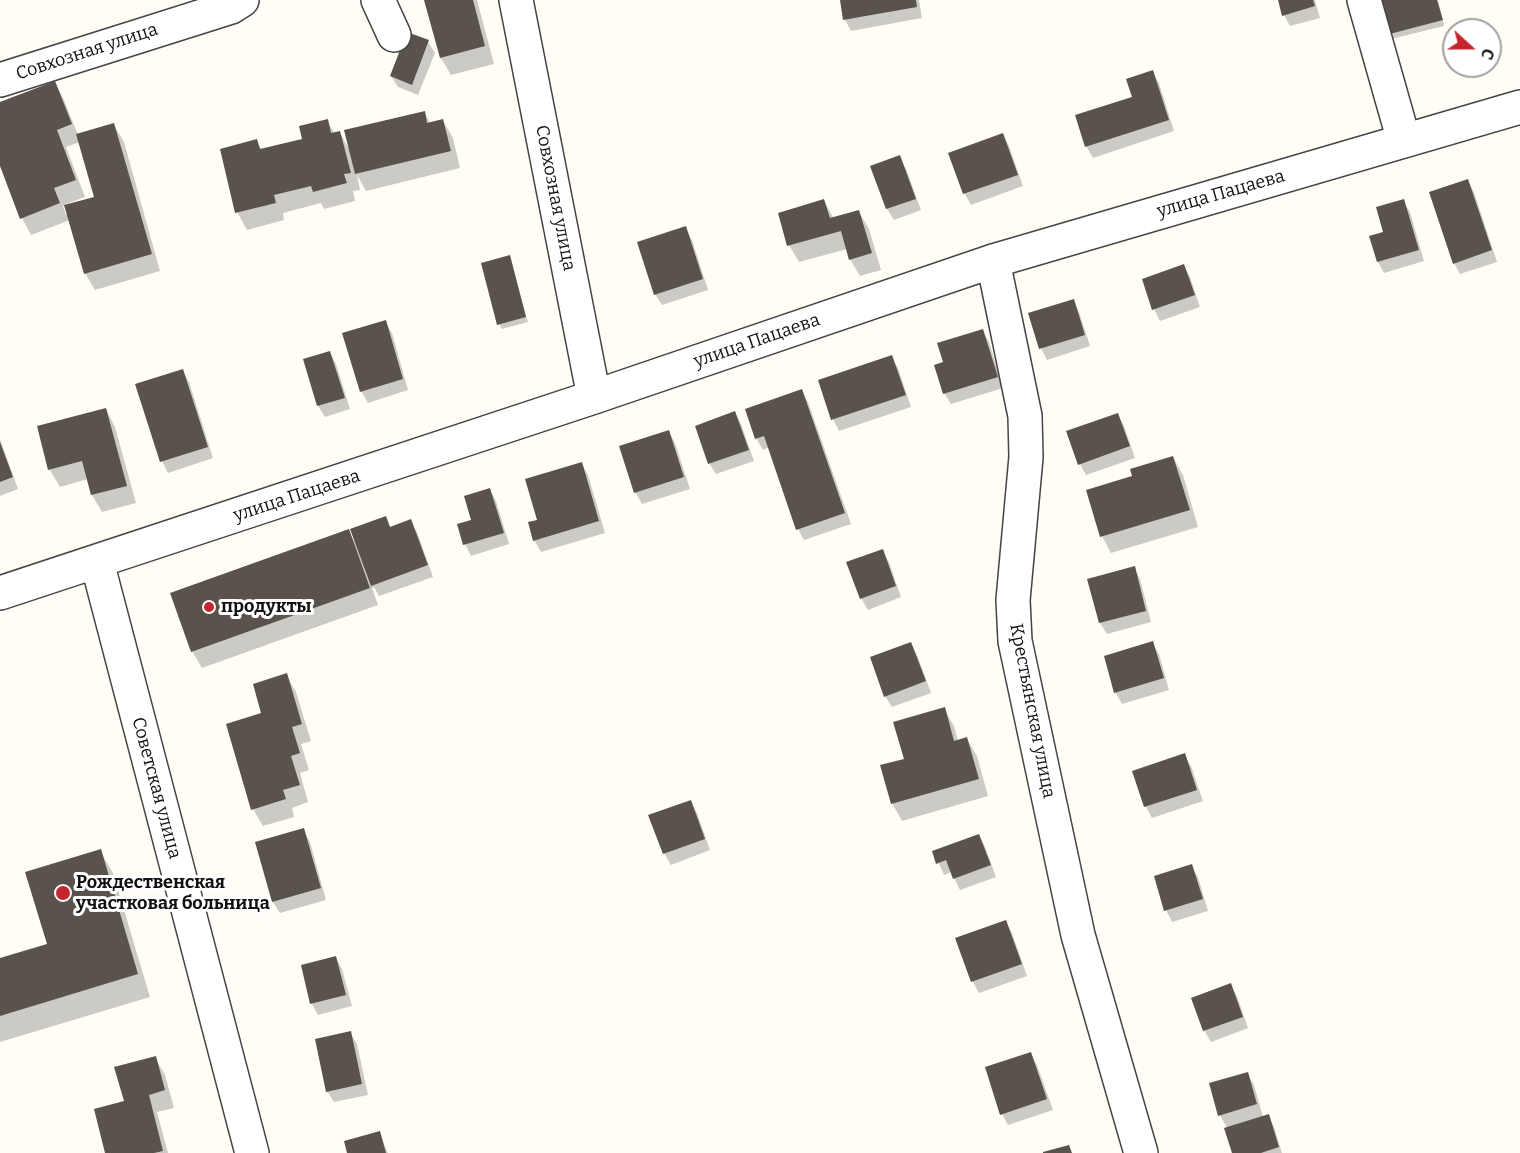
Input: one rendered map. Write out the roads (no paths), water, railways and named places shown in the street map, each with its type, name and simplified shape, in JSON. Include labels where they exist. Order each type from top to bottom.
[{"type":"street","name":"Совхозная улица","points":[[0,80],[231,7],[242,0]]},
{"type":"street","points":[[378,0],[393,35]]},
{"type":"street","name":"Совхозная улица","points":[[516,0],[594,397]]},
{"type":"street","points":[[1364,0],[1404,141]]},
{"type":"street","name":"улица Пацаева","points":[[0,593],[594,397],[993,261],[1520,106]]},
{"type":"street","name":"Крестьянская улица","points":[[993,261],[1025,416],[1026,457],[1013,600],[1015,641],[1078,935],[1141,1153]]},
{"type":"street","name":"Советская улица","points":[[97,562],[252,1153]]},
{"type":"place","name":"продукты","points":[[209,607]]},
{"type":"place","name":"Рождественская участковая больница","points":[[63,893]]}]
